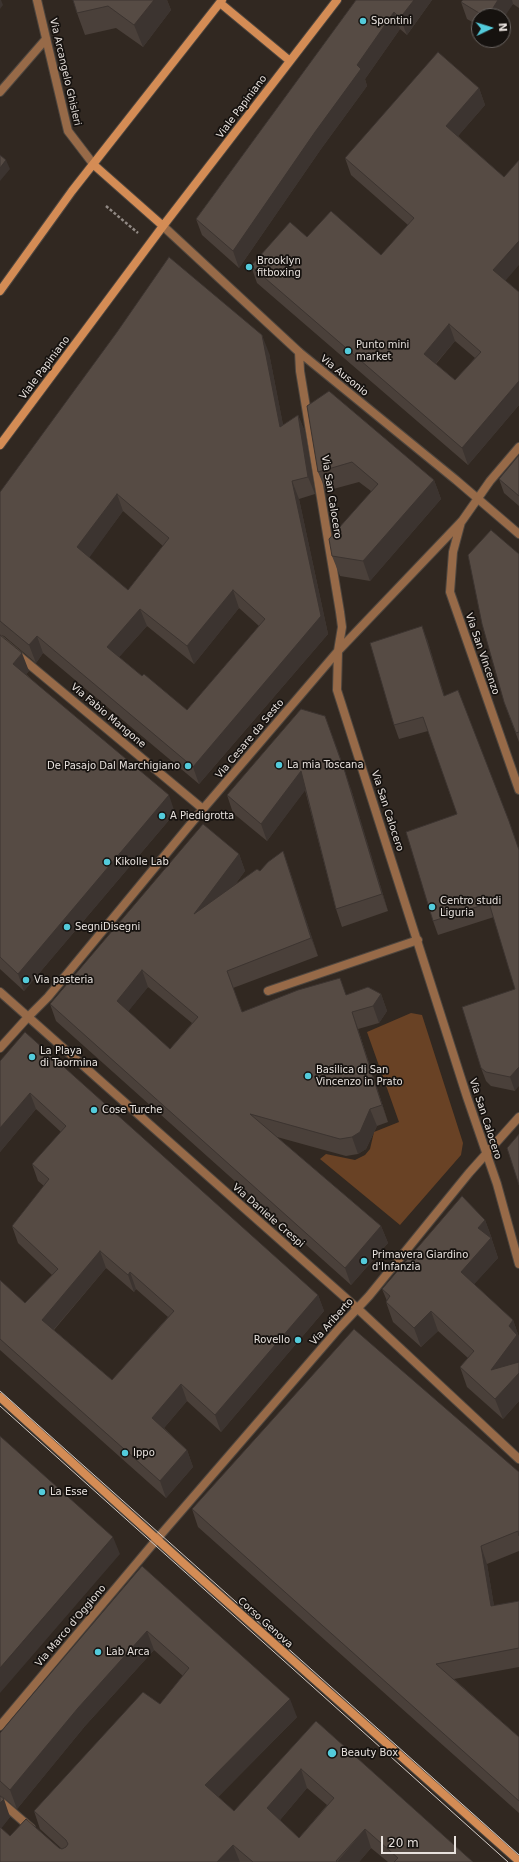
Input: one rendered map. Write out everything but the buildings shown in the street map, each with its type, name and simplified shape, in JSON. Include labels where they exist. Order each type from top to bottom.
[{"type":"main road","name":"Viale Papiniano","points":[[0,445],[163,226],[337,0]]},
{"type":"main road","points":[[0,291],[72,191],[221,2],[290,61]]},
{"type":"main road","points":[[94,165],[163,226]]},
{"type":"main road","name":"Corso Genova","points":[[0,1397],[519,1862]]},
{"type":"street","name":"Via Arcangelo Ghisleri","points":[[37,0],[68,131],[94,165]]},
{"type":"street","points":[[0,92],[46,38]]},
{"type":"street","name":"Via Ausonio","points":[[163,226],[299,352],[519,534]]},
{"type":"street","name":"Via San Calocero","points":[[299,352],[300,371],[342,627],[338,651],[337,690],[486,1154],[497,1184],[517,1249],[519,1264]]},
{"type":"street","name":"Via Cesare da Sesto","points":[[0,1048],[48,997],[203,809],[338,651],[462,521],[477,499],[519,447]]},
{"type":"street","name":"Via San Vincenzo","points":[[462,521],[453,552],[450,592],[519,790]]},
{"type":"street","name":"Via Fabio Mangone","points":[[0,640],[203,809]]},
{"type":"street","points":[[268,991],[418,940]]},
{"type":"street","name":"Via Daniele Crespi","points":[[0,992],[358,1308],[519,1459]]},
{"type":"street","name":"Via Ariberto","points":[[157,1539],[358,1308],[486,1154],[519,1117]]},
{"type":"street","name":"Via Marco d'Oggiono","points":[[0,1726],[157,1539]]},
{"type":"street","points":[[0,1801],[40,1836]]},
{"type":"path","points":[[106,206],[138,233]]},
{"type":"shaded area","points":[[411,1013],[422,1015],[463,1143],[461,1155],[400,1225],[320,1159],[326,1154],[355,1160],[365,1155],[370,1149],[374,1132],[399,1122],[367,1032]]},
{"type":"tram line","points":[[0,1391],[519,1855]]},
{"type":"tram line","points":[[0,1406],[508,1862]]},
{"type":"place","name":"Spontini","points":[[363,21]]},
{"type":"place","name":"Brooklyn fitboxing","points":[[249,267]]},
{"type":"place","name":"Punto mini market","points":[[348,351]]},
{"type":"place","name":"La mia Toscana","points":[[279,765]]},
{"type":"place","name":"De Pasajo Dal Marchigiano","points":[[188,766]]},
{"type":"place","name":"A Piedigrotta","points":[[162,816]]},
{"type":"place","name":"Kikolle Lab","points":[[107,862]]},
{"type":"place","name":"Centro studi Liguria","points":[[432,907]]},
{"type":"place","name":"SegniDisegni","points":[[67,927]]},
{"type":"place","name":"Via pasteria","points":[[26,980]]},
{"type":"place","name":"La Playa di Taormina","points":[[32,1057]]},
{"type":"place","name":"Basilica di San Vincenzo in Prato","points":[[308,1076]]},
{"type":"place","name":"Cose Turche","points":[[94,1110]]},
{"type":"place","name":"Primavera Giardino d'Infanzia","points":[[364,1261]]},
{"type":"place","name":"Rovello","points":[[298,1340]]},
{"type":"place","name":"Ippo","points":[[125,1453]]},
{"type":"place","name":"La Esse","points":[[42,1492]]},
{"type":"place","name":"Lab Arca","points":[[98,1652]]},
{"type":"place","name":"Beauty Box","points":[[332,1753]]}]
